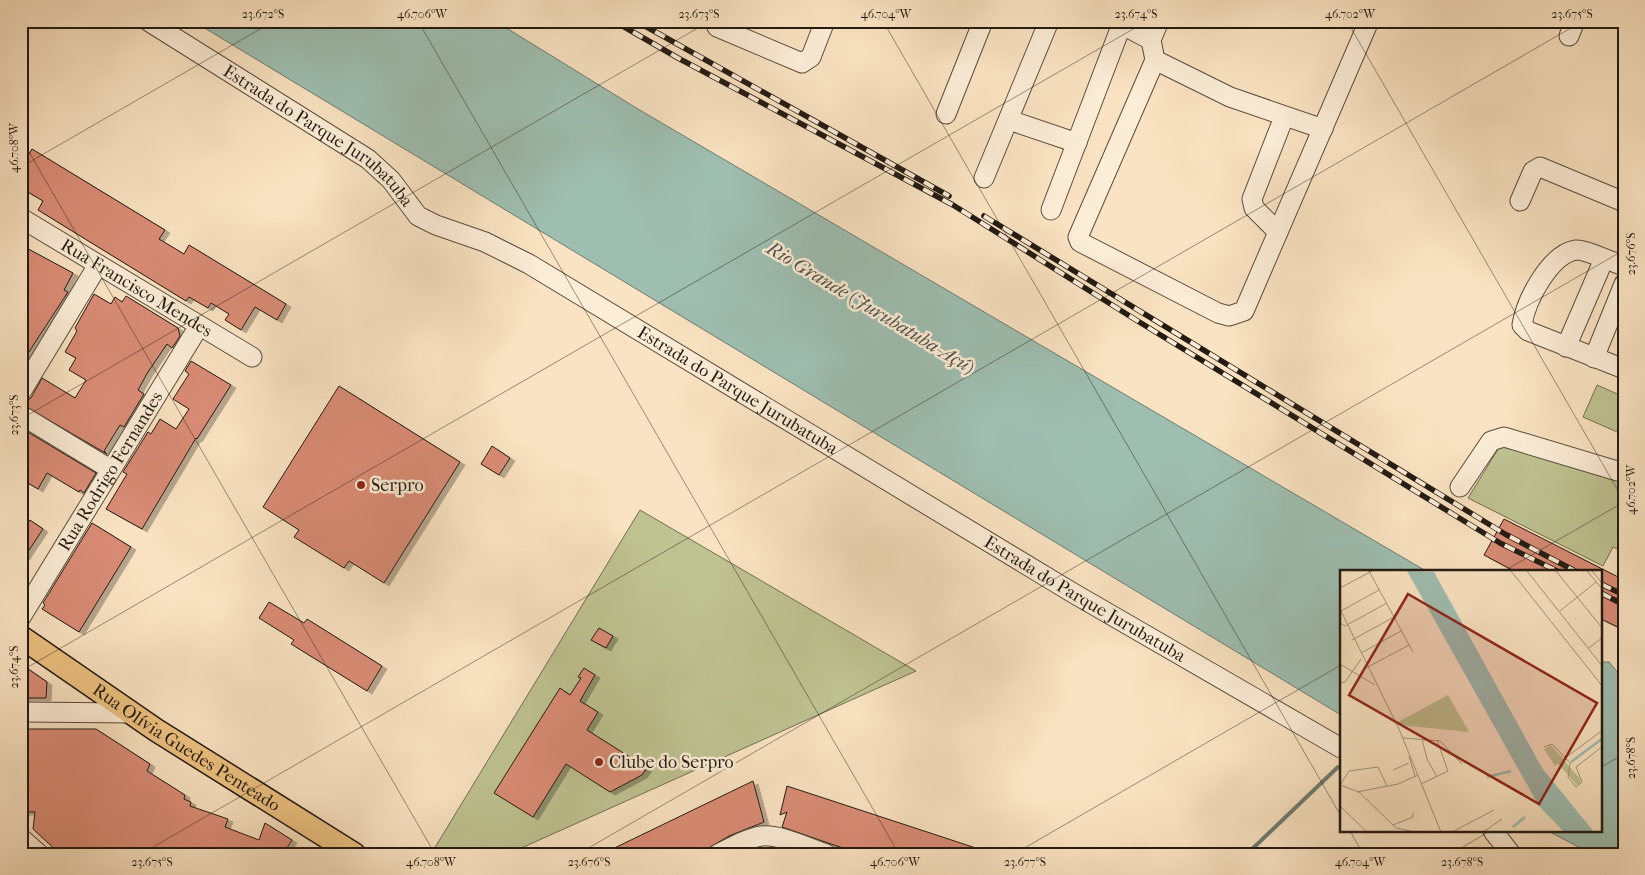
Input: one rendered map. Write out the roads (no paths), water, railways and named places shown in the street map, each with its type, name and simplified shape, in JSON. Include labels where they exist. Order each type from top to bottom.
[{"type":"main road","name":"Rua Olívia Guedes Penteado","points":[[21,637],[122,713]]},
{"type":"main road","name":"Rua Olívia Guedes Penteado","points":[[21,652],[122,713],[332,854]]},
{"type":"main road","name":"Rua Olívia Guedes Penteado","points":[[201,765],[354,854]]},
{"type":"street","name":"Estrada do Parque Jurubatuba","points":[[148,21],[368,159],[391,180],[418,216],[436,225],[485,242],[529,264],[1073,592],[1340,747]]},
{"type":"street","points":[[717,27],[802,63],[811,57],[825,21]]},
{"type":"street","points":[[946,114],[983,21]]},
{"type":"street","points":[[984,178],[1049,21]]},
{"type":"street","points":[[1159,21],[1151,40],[1155,60],[1085,217],[1078,237],[1080,242],[1218,313],[1230,316],[1244,311],[1369,21]]},
{"type":"street","points":[[1051,210],[1120,22],[1151,40]]},
{"type":"street","points":[[1155,60],[1230,97],[1322,129]]},
{"type":"street","points":[[1278,232],[1254,208],[1252,199],[1284,117]]},
{"type":"street","points":[[1009,120],[1077,143]]},
{"type":"street","points":[[1520,201],[1534,171],[1540,167],[1624,202]]},
{"type":"street","name":"Rua Francisco Mendes","points":[[21,218],[252,357]]},
{"type":"street","points":[[1623,368],[1528,331],[1522,324],[1524,315],[1546,270],[1560,256],[1578,250],[1624,266]]},
{"type":"street","points":[[1566,347],[1604,259]]},
{"type":"street","points":[[21,392],[98,265]]},
{"type":"street","points":[[1594,358],[1624,284]]},
{"type":"street","name":"Rua Rodrigo Fernandes","points":[[21,617],[199,326]]},
{"type":"street","points":[[21,414],[110,469]]},
{"type":"street","points":[[1460,487],[1490,440],[1504,436],[1624,473]]},
{"type":"street","points":[[21,712],[122,713]]},
{"type":"street","points":[[1494,832],[1512,853]]},
{"type":"street","points":[[718,854],[742,849],[764,836],[776,837],[826,854]]},
{"type":"street","points":[[21,838],[39,854]]},
{"type":"water","name":"Rio Grande (Jurubatuba-Açú)","points":[[193,21],[495,21],[638,109],[1424,570],[1340,570],[1340,714]]},
{"type":"water","points":[[1602,662],[1609,662],[1624,680],[1624,854],[1592,854],[1550,832],[1602,832]]},
{"type":"waterway","points":[[1247,854],[1338,767]]},
{"type":"railway","points":[[614,21],[678,58],[953,205],[1136,320],[1500,543],[1555,570]]},
{"type":"railway","points":[[636,21],[949,196]]},
{"type":"railway","points":[[984,216],[1505,534],[1573,570]]},
{"type":"railway","points":[[1602,584],[1624,595]]},
{"type":"railway","points":[[1602,594],[1624,605]]},
{"type":"place","name":"Serpro","points":[[361,485]]},
{"type":"place","name":"Clube do Serpro","points":[[599,762]]}]
